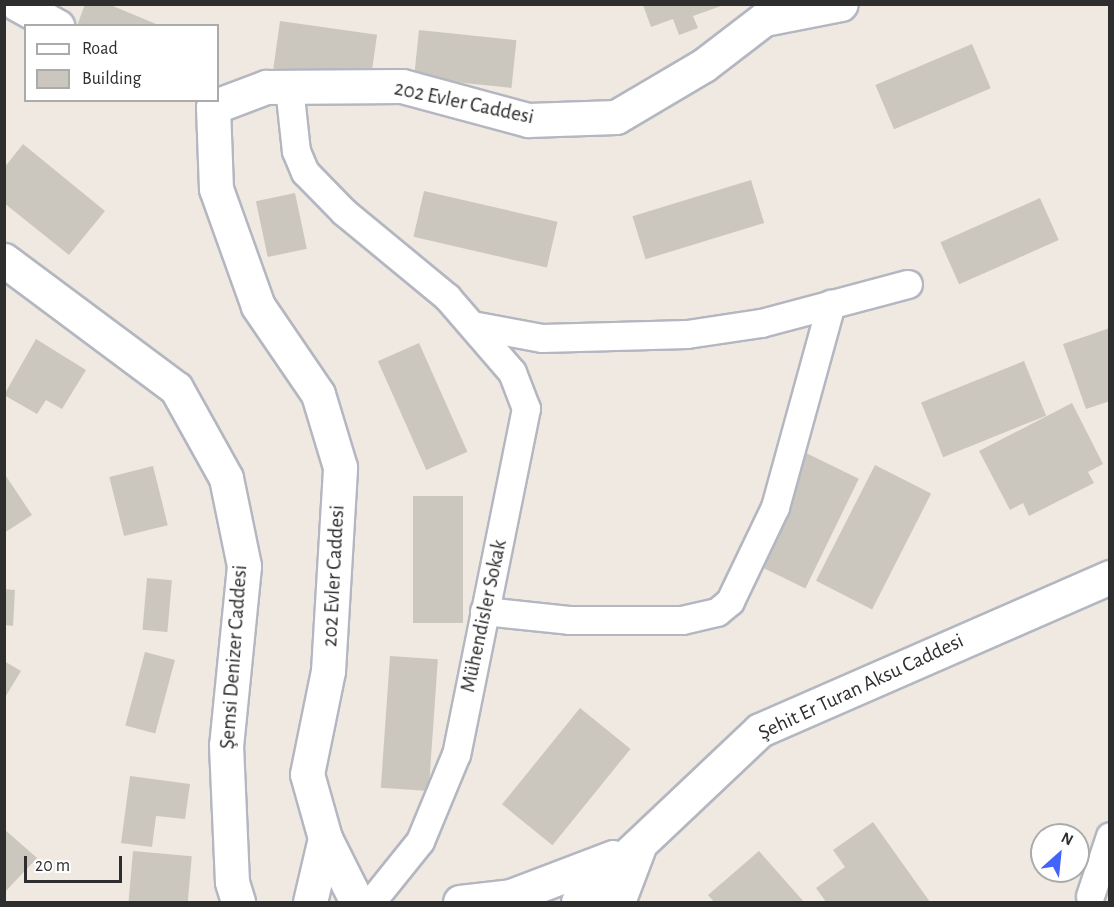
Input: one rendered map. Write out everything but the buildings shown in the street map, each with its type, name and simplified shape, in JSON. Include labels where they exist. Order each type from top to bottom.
[{"type":"street","points":[[17,4],[53,24]]},
{"type":"street","name":"202 Evler Caddesi","points":[[219,101],[266,87],[402,86],[528,120],[616,117],[704,65],[764,18],[841,4]]},
{"type":"street","name":"Mühendisler Sokak","points":[[289,87],[296,151],[305,172],[472,325],[512,372],[526,408],[484,611],[441,799],[420,841],[371,903]]},
{"type":"street","name":"202 Evler Caddesi","points":[[207,104],[216,189],[258,306],[318,394],[340,467],[328,671],[307,774],[325,838],[357,903]]},
{"type":"street","name":"Şemsi Denizer Caddesi","points":[[4,260],[176,388],[226,478],[244,566],[226,745],[240,896]]},
{"type":"street","points":[[472,325],[542,338],[687,334],[761,323],[908,284]]},
{"type":"street","points":[[484,611],[569,620],[672,620],[717,612],[730,601],[775,507],[831,304]]},
{"type":"street","name":"Şehit Er Turan Aksu Caddesi","points":[[578,903],[760,730],[1110,577]]},
{"type":"street","points":[[1090,896],[1110,836]]},
{"type":"street","name":"202 Evler Caddesi","points":[[310,903],[325,838]]},
{"type":"street","name":"Şehit Er Turan Aksu Caddesi","points":[[460,903],[511,896],[592,870],[641,842]]},
{"type":"street","name":"Şehit Er Turan Aksu Caddesi","points":[[618,903],[641,842]]}]
